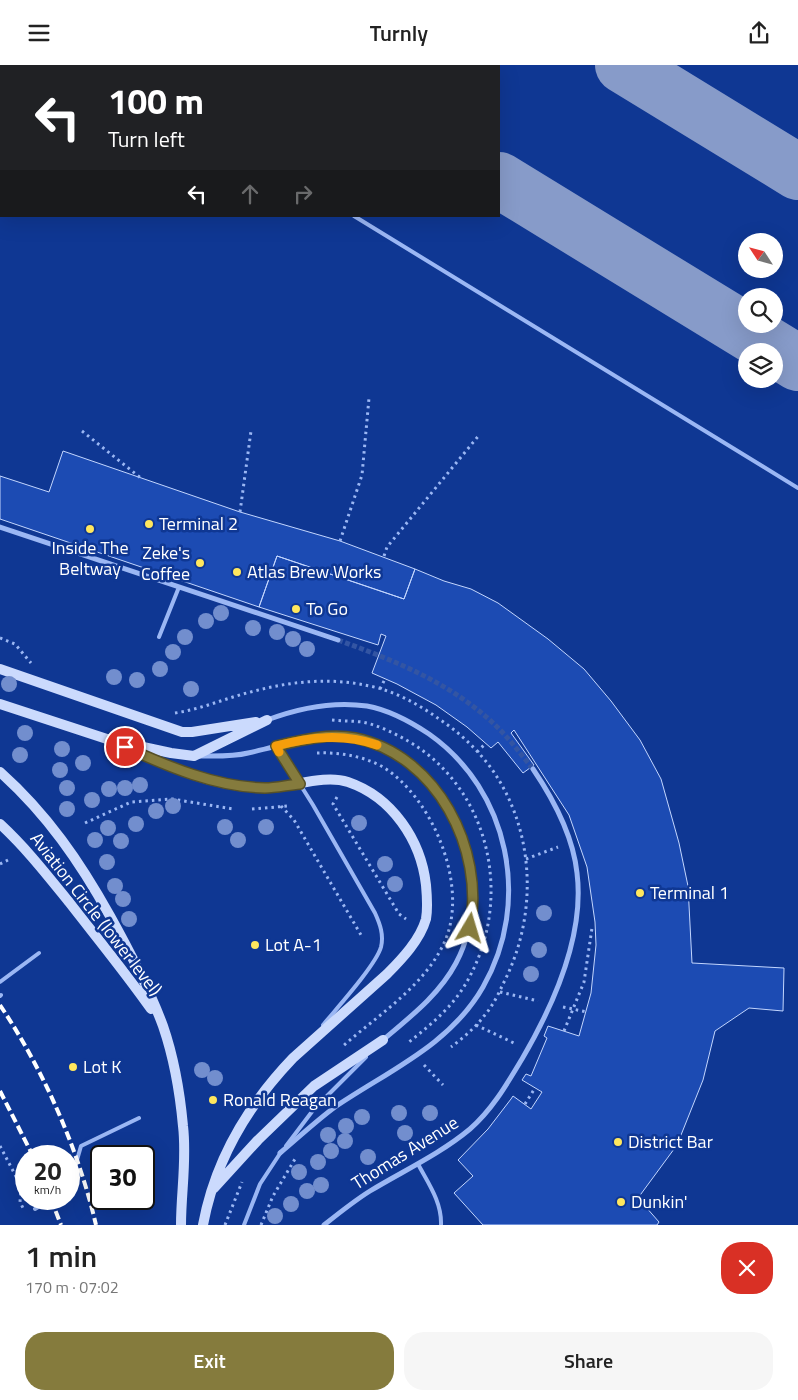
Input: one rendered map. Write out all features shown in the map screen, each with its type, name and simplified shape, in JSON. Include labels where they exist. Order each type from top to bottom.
[{"type":"main road","points":[[2,669],[182,732],[192,733],[267,720]]},
{"type":"main road","points":[[0,704],[107,739],[170,753],[194,756],[267,720]]},
{"type":"main road","points":[[107,739],[173,768],[237,785],[267,788],[326,781],[345,781],[368,792],[388,806],[404,826],[418,851],[426,879],[426,918],[407,952],[387,974],[280,1071],[253,1107],[228,1147],[218,1168],[203,1225]]},
{"type":"main road","points":[[0,773],[40,811],[83,868],[137,965],[163,1027],[175,1073],[184,1128],[186,1154],[181,1225]]},
{"type":"main road","name":"Aviation Circle (lower level)","points":[[0,824],[49,876],[124,969],[163,1027]]},
{"type":"main road","points":[[211,1190],[263,1135],[314,1086],[383,1039]]},
{"type":"street","points":[[0,527],[338,640]]},
{"type":"street","points":[[267,720],[312,707],[341,704],[369,706],[395,715],[434,738],[465,767],[488,800],[501,836],[507,863],[509,891],[508,914],[502,946],[484,986],[464,1014],[433,1044],[335,1108],[280,1153]]},
{"type":"street","points":[[194,756],[232,756],[316,738],[355,738],[378,746],[410,764],[428,780],[443,798],[459,829],[467,857],[472,887],[472,916],[466,939],[456,963],[444,983],[426,1002],[383,1039]]},
{"type":"street","name":"Thomas Avenue","points":[[324,1225],[369,1191],[418,1164],[470,1128],[491,1106],[508,1082],[540,1028],[562,977],[578,909],[577,873],[569,838],[552,799],[534,769]]},
{"type":"lane","points":[[356,217],[798,488]]},
{"type":"lane","points":[[159,637],[178,587]]},
{"type":"lane","points":[[276,746],[375,913],[382,932],[381,947],[373,962],[307,1045]]},
{"type":"lane","points":[[0,982],[39,953]]},
{"type":"lane","points":[[244,1225],[260,1184],[280,1153],[314,1109],[383,1039]]},
{"type":"lane","points":[[80,1150],[81,1146],[138,1118]]},
{"type":"lane","points":[[418,1164],[437,1200],[441,1225]]},
{"type":"path","points":[[340,541],[362,475],[369,398]]},
{"type":"path","points":[[82,431],[142,479]]},
{"type":"path","points":[[240,512],[251,431]]},
{"type":"path","points":[[384,556],[387,547],[480,434]]},
{"type":"path","points":[[380,689],[385,679]]},
{"type":"path","points":[[389,698],[392,693]]},
{"type":"path","points":[[332,721],[362,722],[375,726],[414,745],[427,754],[448,775],[466,798],[480,825],[488,853],[492,883],[487,931],[478,961],[462,990],[453,1003],[430,1025]]},
{"type":"path","points":[[477,752],[486,744]]},
{"type":"path","points":[[337,797],[333,804],[398,914],[406,919]]},
{"type":"path","points":[[85,823],[132,802],[172,799],[233,809]]},
{"type":"path","points":[[281,806],[294,820],[361,935]]},
{"type":"path","points":[[252,809],[288,806]]},
{"type":"path","points":[[526,859],[560,846]]},
{"type":"path","points":[[0,864],[8,860]]},
{"type":"path","points":[[447,917],[458,918]]},
{"type":"path","points":[[564,1031],[584,982],[592,928]]},
{"type":"path","points":[[476,1025],[524,1047]]},
{"type":"path","points":[[423,1065],[443,1085]]},
{"type":"path","points":[[525,1104],[535,1088]]},
{"type":"path","points":[[0,1146],[15,1175]]},
{"type":"building","name":"Terminal 2","points":[[63,451],[240,512],[340,541],[415,569],[404,599],[277,556],[259,607],[0,519],[0,476],[49,492]]},
{"type":"building","name":"Terminal 1","points":[[277,556],[404,599],[415,569],[444,581],[471,589],[498,603],[548,639],[584,669],[611,701],[640,740],[661,779],[679,843],[688,886],[692,963],[784,968],[783,1011],[749,1008],[715,1031],[703,1080],[677,1145],[638,1198],[659,1222],[657,1225],[483,1225],[454,1193],[473,1176],[458,1160],[488,1129],[513,1096],[531,1109],[542,1092],[522,1080],[526,1074],[531,1076],[547,1038],[544,1036],[548,1026],[579,1036],[591,993],[596,945],[595,922],[587,867],[569,815],[514,730],[511,733],[534,765],[523,773],[498,742],[491,748],[467,727],[436,705],[372,673],[386,636],[381,634],[378,645],[259,607]]},
{"type":"taxiway","points":[[623,65],[798,172]]},
{"type":"taxiway","points":[[500,181],[798,363]]},
{"type":"tunnel","points":[[338,640],[400,664],[458,696],[476,708],[498,728],[533,769]]},
{"type":"railway","points":[[0,1005],[31,1056],[58,1111],[80,1167],[96,1225]]},
{"type":"railway","points":[[0,1091],[27,1145]]},
{"type":"railway","points":[[55,1210],[61,1225]]},
{"type":"slow traffic","points":[[279,752],[276,746],[329,737],[355,738],[377,745]]},
{"type":"place","name":"Terminal 2","points":[[149,524]]},
{"type":"place","name":"Inside The Beltway","points":[[90,529]]},
{"type":"place","name":"Zeke's Coffee","points":[[200,563]]},
{"type":"place","name":"Atlas Brew Works","points":[[237,572]]},
{"type":"place","name":"To Go","points":[[296,609]]},
{"type":"place","name":"Terminal 1","points":[[640,893]]},
{"type":"place","name":"Lot A-1","points":[[255,945]]},
{"type":"place","name":"Lot K","points":[[73,1067]]},
{"type":"place","name":"Ronald Reagan","points":[[213,1100]]},
{"type":"place","name":"District Bar","points":[[618,1142]]},
{"type":"place","name":"Dunkin'","points":[[621,1202]]},
{"type":"route","points":[[125,747],[173,768],[206,778],[237,785],[267,788],[300,784],[276,746],[316,738],[342,737],[355,738],[378,746],[419,771],[436,789],[449,809],[459,829],[470,872],[473,903],[470,928]]}]
